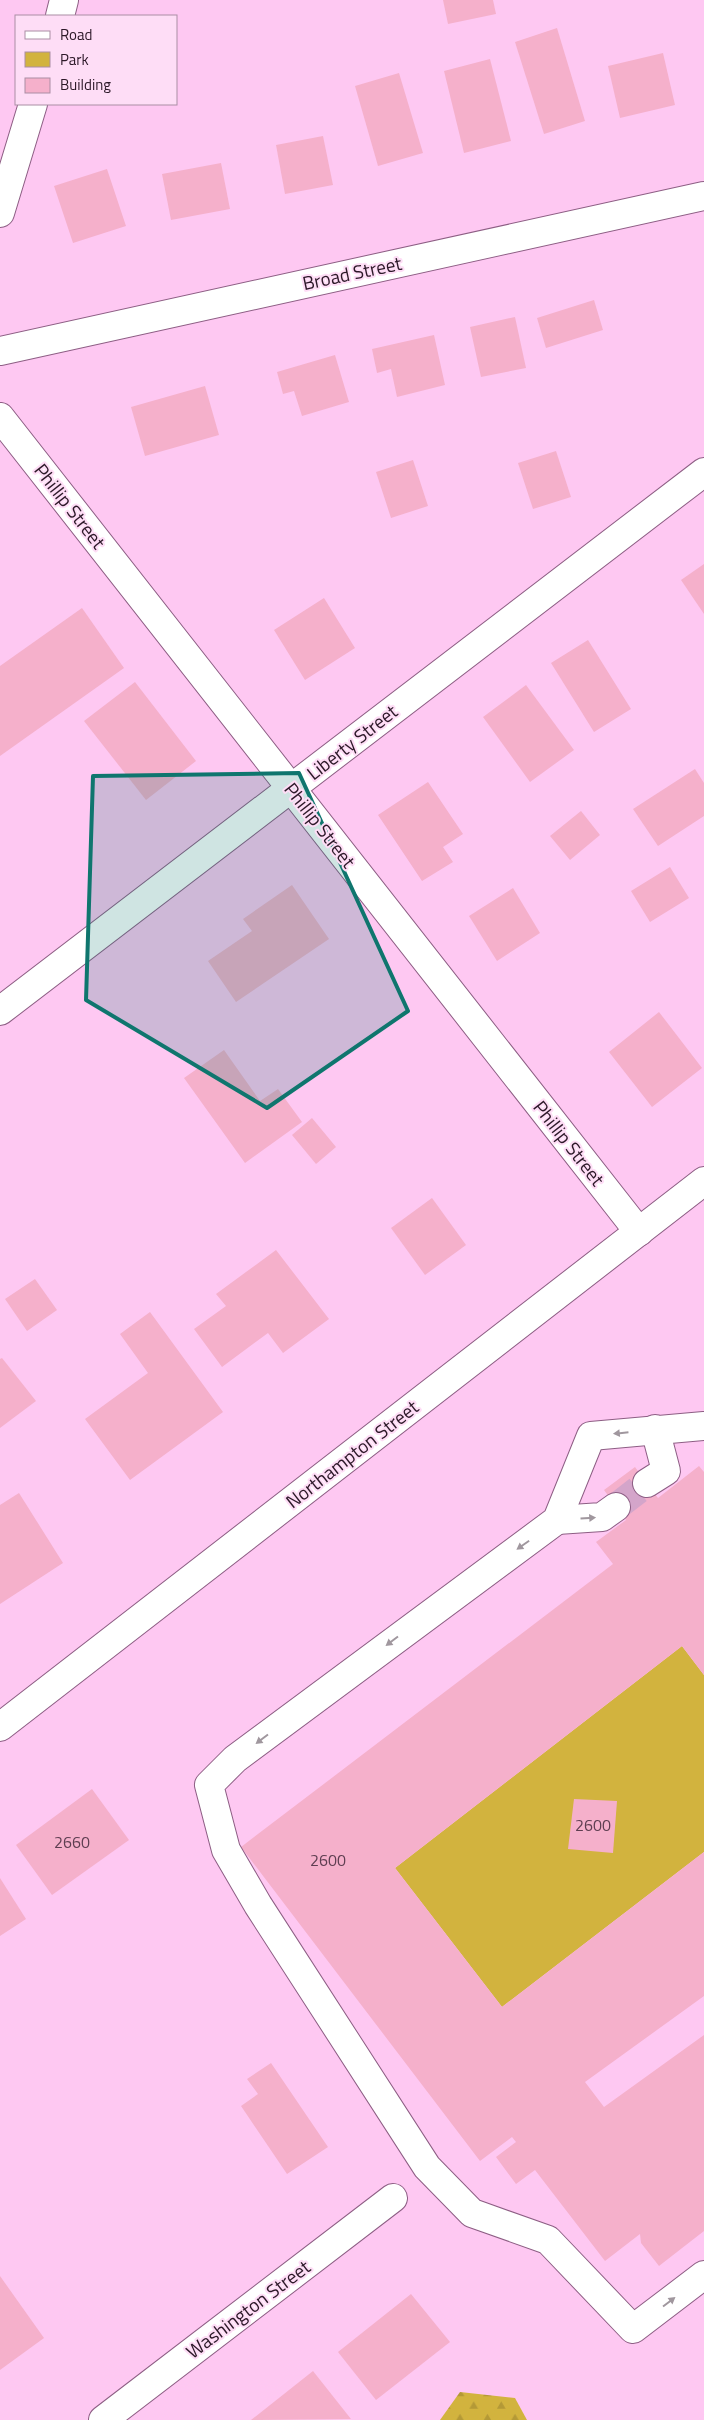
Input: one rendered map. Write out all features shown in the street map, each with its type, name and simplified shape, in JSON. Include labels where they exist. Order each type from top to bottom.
[{"type":"street","points":[[60,15],[64,0]]},
{"type":"street","points":[[0,213],[33,105]]},
{"type":"street","name":"Broad Street","points":[[0,350],[704,196]]},
{"type":"street","name":"Phillip Street","points":[[0,417],[639,1232]]},
{"type":"street","name":"Liberty Street","points":[[0,1012],[704,472]]},
{"type":"street","name":"Northampton Street","points":[[0,1727],[704,1181]]},
{"type":"street","points":[[704,1426],[591,1436],[557,1520],[236,1758],[209,1785],[226,1850],[258,1905],[427,2167],[472,2212],[548,2240],[633,2329],[704,2275]]},
{"type":"street","points":[[648,1484],[666,1471],[655,1430]]},
{"type":"street","points":[[557,1520],[602,1517],[616,1507]]},
{"type":"street","name":"Washington Street","points":[[103,2420],[393,2198]]},
{"type":"highlighted area","points":[[299,773],[408,1011],[267,1108],[86,1000],[93,776]]},
{"type":"green space","points":[[682,1646],[704,1675],[704,1852],[502,2007],[395,1868]]},
{"type":"green space","points":[[460,2392],[515,2398],[527,2420],[440,2420]]},
{"type":"building","points":[[443,0],[493,0],[496,14],[448,24]]},
{"type":"building","points":[[557,28],[585,121],[544,134],[515,42]]},
{"type":"building","points":[[663,53],[675,105],[620,118],[608,66]]},
{"type":"building","points":[[490,59],[511,141],[464,153],[444,71]]},
{"type":"building","points":[[399,73],[423,153],[378,166],[355,86]]},
{"type":"building","points":[[323,136],[333,185],[285,194],[276,145]]},
{"type":"building","points":[[221,163],[230,209],[171,220],[162,174]]},
{"type":"building","points":[[107,169],[126,226],[73,243],[54,186]]},
{"type":"building","points":[[594,300],[603,330],[546,348],[537,318]]},
{"type":"building","points":[[515,317],[526,368],[481,377],[470,327]]},
{"type":"building","points":[[434,335],[445,385],[397,397],[391,369],[377,373],[372,349]]},
{"type":"building","points":[[335,355],[349,402],[302,416],[294,391],[283,394],[277,372]]},
{"type":"building","points":[[205,386],[219,435],[145,456],[131,407]]},
{"type":"building","points":[[556,451],[571,497],[533,509],[518,463]]},
{"type":"building","points":[[413,460],[428,506],[391,518],[376,472]]},
{"type":"building","points":[[704,564],[704,614],[681,580]]},
{"type":"building","points":[[324,598],[355,648],[305,680],[274,630]]},
{"type":"building","points":[[82,608],[124,668],[0,756],[0,666]]},
{"type":"building","points":[[588,640],[631,709],[594,732],[551,663]]},
{"type":"building","points":[[135,682],[196,761],[146,800],[84,721]]},
{"type":"building","points":[[526,685],[574,750],[530,782],[483,717]]},
{"type":"building","points":[[695,769],[704,783],[704,816],[658,846],[633,809]]},
{"type":"building","points":[[428,782],[463,834],[443,847],[453,862],[422,881],[378,815]]},
{"type":"building","points":[[581,811],[600,835],[570,860],[550,836]]},
{"type":"building","points":[[670,867],[689,898],[650,922],[631,891]]},
{"type":"building","points":[[292,885],[329,939],[236,1002],[208,961],[252,931],[243,919]]},
{"type":"building","points":[[513,888],[540,933],[497,961],[469,916]]},
{"type":"building","points":[[659,1012],[702,1068],[652,1107],[609,1052]]},
{"type":"building","points":[[224,1050],[260,1101],[278,1089],[302,1122],[245,1163],[184,1078]]},
{"type":"building","points":[[312,1118],[336,1147],[316,1164],[292,1135]]},
{"type":"building","points":[[432,1198],[466,1245],[425,1275],[391,1228]]},
{"type":"building","points":[[276,1250],[329,1319],[283,1353],[268,1333],[222,1367],[194,1329],[226,1306],[216,1294]]},
{"type":"building","points":[[35,1279],[57,1310],[27,1331],[5,1299]]},
{"type":"building","points":[[150,1312],[223,1412],[130,1480],[85,1419],[148,1373],[120,1334]]},
{"type":"building","points":[[2,1358],[36,1401],[0,1428],[0,1359]]},
{"type":"building","points":[[699,1466],[704,1472],[704,1675],[682,1646],[395,1868],[502,2007],[704,1852],[704,1996],[585,2082],[604,2107],[704,2035],[704,2231],[659,2266],[641,2243],[640,2234],[605,2261],[535,2170],[516,2184],[496,2157],[516,2142],[512,2137],[480,2161],[241,1847],[613,1564],[596,1542],[626,1520],[604,1490],[635,1467],[658,1498]]},
{"type":"building","points":[[19,1493],[63,1563],[0,1604],[0,1505]]},
{"type":"building","points":[[92,1789],[129,1840],[52,1895],[16,1845]]},
{"type":"building","points":[[574,1799],[617,1801],[613,1853],[568,1849]]},
{"type":"building","points":[[0,1878],[26,1919],[0,1936]]},
{"type":"building","points":[[271,2063],[328,2147],[287,2174],[241,2106],[258,2094],[247,2079]]},
{"type":"building","points":[[0,2276],[44,2338],[0,2370]]},
{"type":"building","points":[[411,2294],[450,2342],[376,2400],[338,2352]]},
{"type":"building","points":[[313,2371],[351,2419],[251,2420]]},
{"type":"tunnel","points":[[616,1507],[647,1483]]}]
